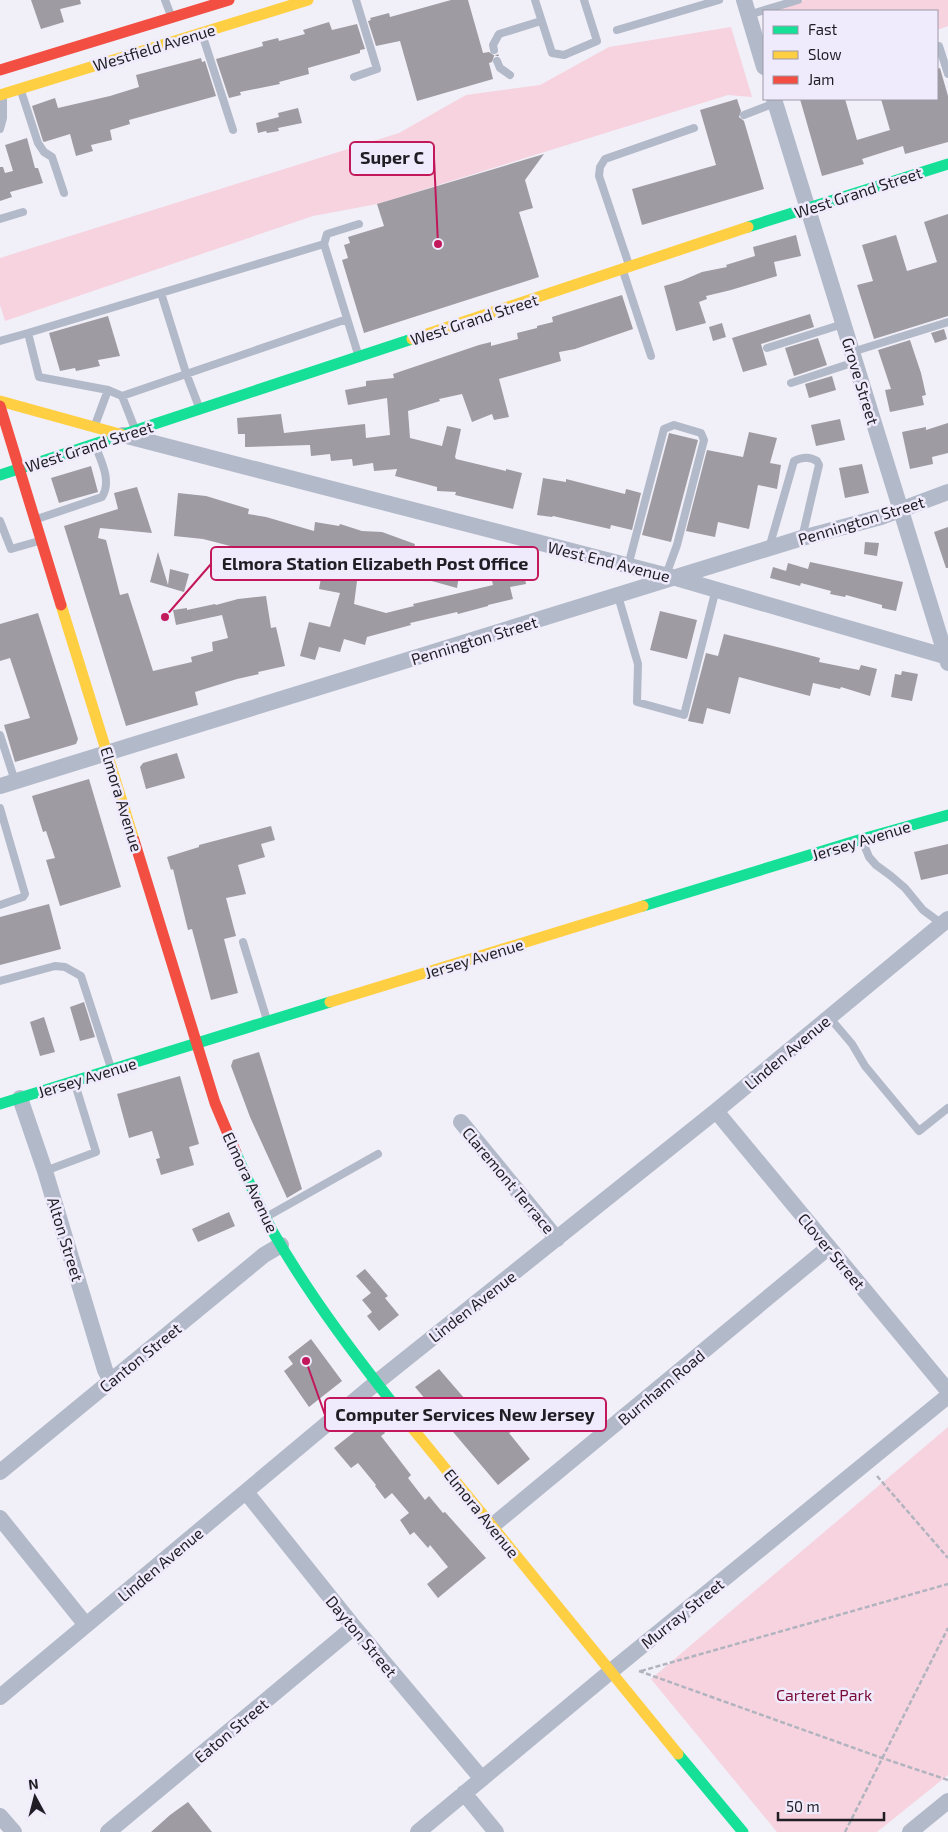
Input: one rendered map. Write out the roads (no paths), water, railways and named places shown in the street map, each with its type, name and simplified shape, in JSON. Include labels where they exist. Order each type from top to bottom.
[{"type":"main road","name":"Westfield Avenue","points":[[2,95],[175,29],[205,3],[228,0]]},
{"type":"main road","name":"Westfield Avenue","points":[[0,70],[175,29],[202,33],[308,0]]},
{"type":"main road","name":"West Grand Street","points":[[0,475],[807,208],[948,164]]},
{"type":"main road","points":[[0,401],[94,427],[129,433]]},
{"type":"main road","name":"Elmora Avenue","points":[[0,406],[215,1103],[266,1218],[316,1300],[376,1382],[610,1672],[743,1832]]},
{"type":"main road","name":"Jersey Avenue","points":[[0,1104],[948,814]]},
{"type":"street","points":[[746,8],[763,64]]},
{"type":"street","name":"Grove Street","points":[[775,101],[947,659]]},
{"type":"street","name":"West End Avenue","points":[[129,433],[671,576],[947,659]]},
{"type":"street","name":"Pennington Street","points":[[7,784],[618,596],[671,576],[881,517],[948,492]]},
{"type":"street","name":"Linden Avenue","points":[[0,1698],[376,1382],[716,1111],[945,922]]},
{"type":"street","name":"Alton Street","points":[[20,1098],[45,1171],[105,1370],[111,1381]]},
{"type":"street","name":"Clover Street","points":[[716,1111],[948,1391]]},
{"type":"street","name":"Claremont Terrace","points":[[461,1122],[557,1238]]},
{"type":"street","name":"Canton Street","points":[[0,1472],[264,1255],[281,1245]]},
{"type":"street","name":"Burnham Road","points":[[492,1526],[829,1248]]},
{"type":"street","name":"Murray Street","points":[[418,1832],[610,1672],[948,1396]]},
{"type":"street","name":"Dayton Street","points":[[246,1492],[354,1628],[482,1779]]},
{"type":"street","points":[[0,1518],[86,1626]]},
{"type":"street","name":"Eaton Street","points":[[108,1832],[354,1628]]},
{"type":"street","points":[[464,1793],[496,1832]]},
{"type":"street","points":[[910,1832],[948,1801]]},
{"type":"street","points":[[0,1816],[14,1832]]},
{"type":"lane","points":[[165,0],[175,29]]},
{"type":"lane","points":[[354,77],[378,69],[356,0]]},
{"type":"lane","points":[[535,0],[540,21],[552,53],[564,55],[597,41],[584,0]]},
{"type":"lane","points":[[617,30],[719,0]]},
{"type":"lane","points":[[746,8],[798,0]]},
{"type":"lane","points":[[493,48],[500,34],[540,21]]},
{"type":"lane","points":[[202,33],[233,130]]},
{"type":"lane","points":[[939,46],[948,74]]},
{"type":"lane","points":[[497,60],[500,68],[510,75]]},
{"type":"lane","points":[[20,89],[38,143],[44,152],[52,157],[64,193]]},
{"type":"lane","points":[[0,129],[3,118],[2,95]]},
{"type":"lane","points":[[744,114],[775,101]]},
{"type":"lane","points":[[651,356],[599,176],[600,167],[605,159],[694,128]]},
{"type":"lane","points":[[0,219],[23,212]]},
{"type":"lane","points":[[359,224],[327,234],[324,244],[359,357]]},
{"type":"lane","points":[[0,341],[324,244]]},
{"type":"lane","points":[[161,293],[186,373],[200,409]]},
{"type":"lane","points":[[28,333],[39,377],[108,390],[122,396],[347,319]]},
{"type":"lane","points":[[790,383],[948,322]]},
{"type":"lane","points":[[766,348],[843,324]]},
{"type":"lane","points":[[94,427],[108,390]]},
{"type":"lane","points":[[122,396],[129,433]]},
{"type":"lane","points":[[628,566],[664,429],[674,425],[701,433],[704,440],[671,576]]},
{"type":"lane","points":[[35,519],[102,497],[107,484],[95,444]]},
{"type":"lane","points":[[768,549],[794,461],[801,457],[817,460],[818,465],[802,538]]},
{"type":"lane","points":[[0,521],[10,549],[42,540]]},
{"type":"lane","points":[[618,596],[638,664],[637,702],[684,714],[716,589]]},
{"type":"lane","points":[[0,735],[7,784]]},
{"type":"lane","points":[[0,808],[25,894],[23,897],[0,905]]},
{"type":"lane","points":[[862,839],[869,857],[876,865],[898,882],[923,910],[945,922]]},
{"type":"lane","points":[[243,942],[268,1022]]},
{"type":"lane","points":[[0,981],[55,966],[65,967],[81,976],[112,1070]]},
{"type":"lane","points":[[829,1017],[852,1044],[865,1066],[919,1131],[948,1108]]},
{"type":"lane","points":[[45,1171],[96,1152],[74,1081]]},
{"type":"lane","points":[[266,1218],[378,1154]]},
{"type":"place","name":"Super C","points":[[438,244]]},
{"type":"place","name":"Elmora Station Elizabeth Post Office","points":[[165,617]]},
{"type":"place","name":"Computer Services New Jersey","points":[[306,1361]]},
{"type":"park label","name":"Carteret Park","points":[[824,1694]]}]
